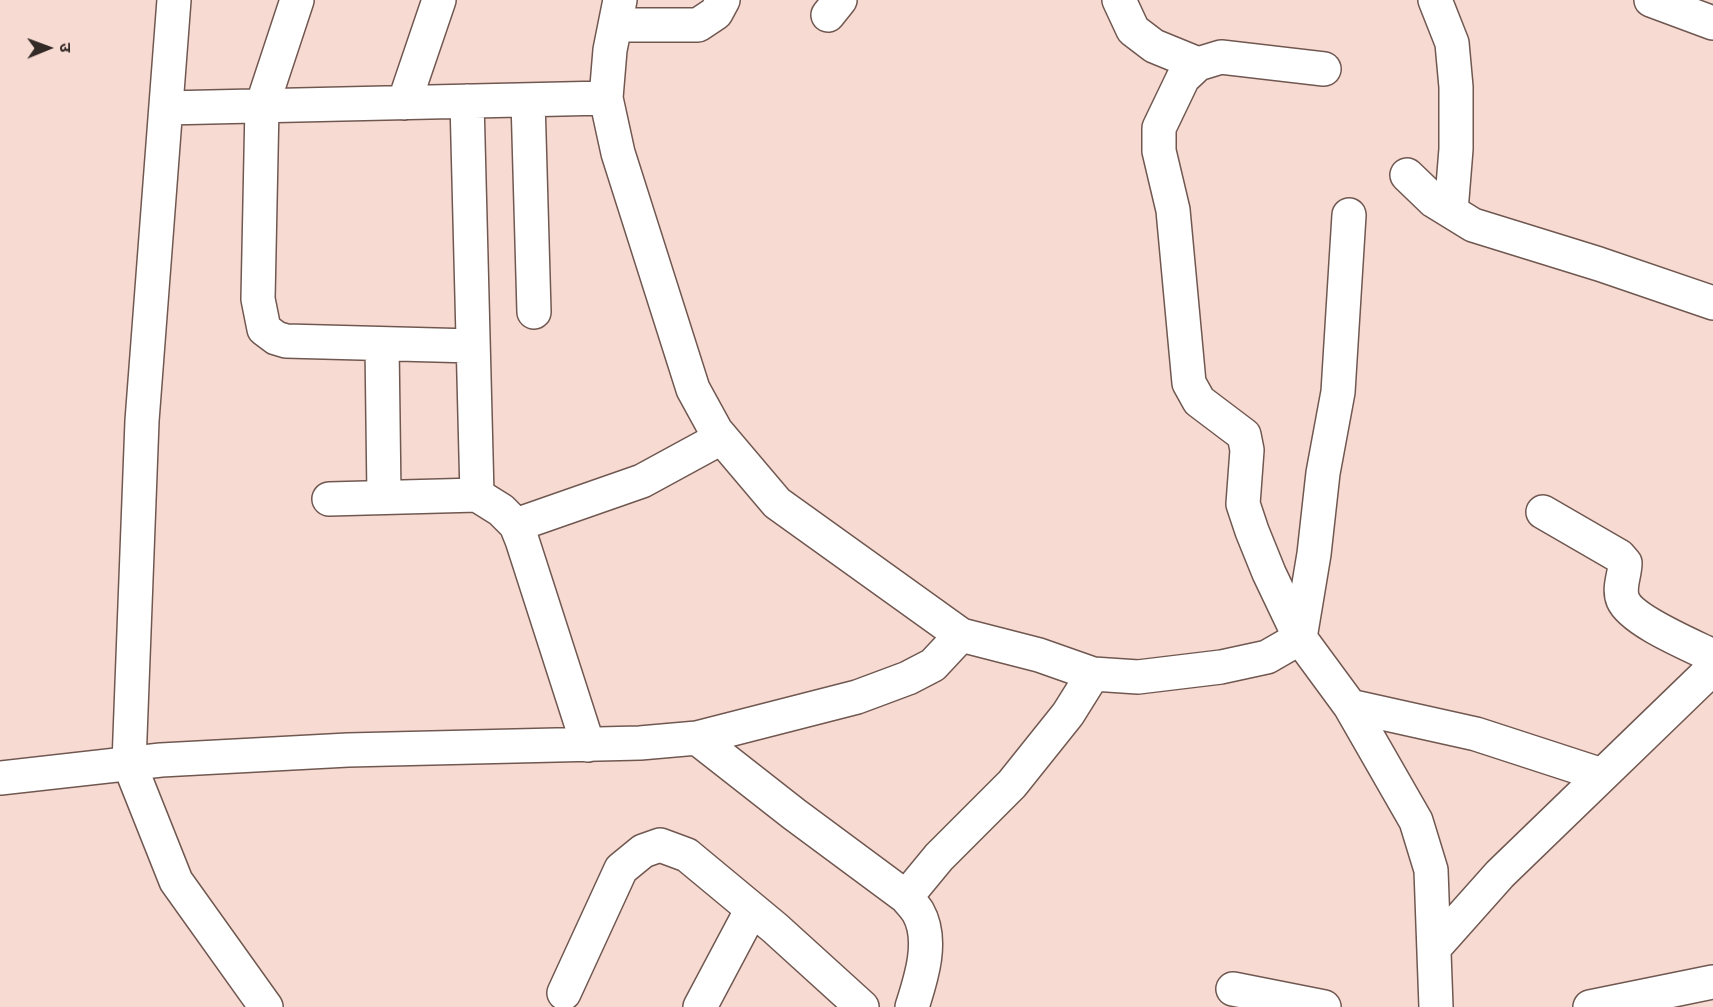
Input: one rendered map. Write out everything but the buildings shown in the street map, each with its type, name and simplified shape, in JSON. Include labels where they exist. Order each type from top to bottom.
[{"type":"street","points":[[174,0],[142,421],[129,763],[176,881],[266,1007]]},
{"type":"street","points":[[297,0],[262,106],[258,299],[264,329],[286,342],[473,346]]},
{"type":"street","points":[[404,103],[439,0]]},
{"type":"street","points":[[723,0],[716,13],[698,25],[617,12],[610,50],[606,98],[618,153],[693,389],[721,438],[777,503],[961,635],[1039,655],[1093,674],[1138,677],[1221,667],[1267,657],[1300,638]]},
{"type":"street","points":[[1119,0],[1132,30],[1154,45],[1198,64]]},
{"type":"street","points":[[1435,0],[1452,43],[1456,87],[1456,149],[1450,211]]},
{"type":"street","points":[[1651,0],[1713,23]]},
{"type":"street","points":[[1324,69],[1221,57],[1198,64],[1183,78],[1159,128],[1159,151],[1173,210],[1189,383],[1198,400],[1244,435],[1247,450],[1243,504],[1269,573],[1300,638],[1350,706],[1416,821],[1431,870],[1436,1007]]},
{"type":"street","points":[[166,108],[606,98]]},
{"type":"street","points":[[528,100],[534,312]]},
{"type":"street","points":[[467,101],[477,495]]},
{"type":"street","points":[[1407,175],[1434,201],[1473,225],[1599,264],[1713,303]]},
{"type":"street","points":[[1300,638],[1314,554],[1323,473],[1338,392],[1349,215]]},
{"type":"street","points":[[382,344],[384,496]]},
{"type":"street","points":[[516,525],[642,481],[721,438]]},
{"type":"street","points":[[329,499],[477,495],[501,510],[516,525],[522,540],[588,745]]},
{"type":"street","points":[[1543,512],[1619,556],[1625,563],[1621,587],[1622,598],[1628,608],[1640,619],[1713,656]]},
{"type":"street","points":[[0,778],[161,760],[348,750],[640,743],[697,738],[857,697],[908,678],[933,665],[961,635]]},
{"type":"street","points":[[1435,947],[1500,874],[1713,668]]},
{"type":"street","points":[[906,897],[939,857],[1012,784],[1068,714],[1093,674]]},
{"type":"street","points":[[1350,706],[1476,734],[1602,775]]},
{"type":"street","points":[[697,738],[906,897],[918,913],[926,938],[921,979],[912,1007]]},
{"type":"street","points":[[564,993],[621,869],[643,851],[660,845],[687,855],[752,909],[862,1007]]},
{"type":"street","points":[[700,1007],[752,909]]},
{"type":"street","points":[[1590,1007],[1713,982]]},
{"type":"street","points":[[1233,989],[1324,1007]]}]
